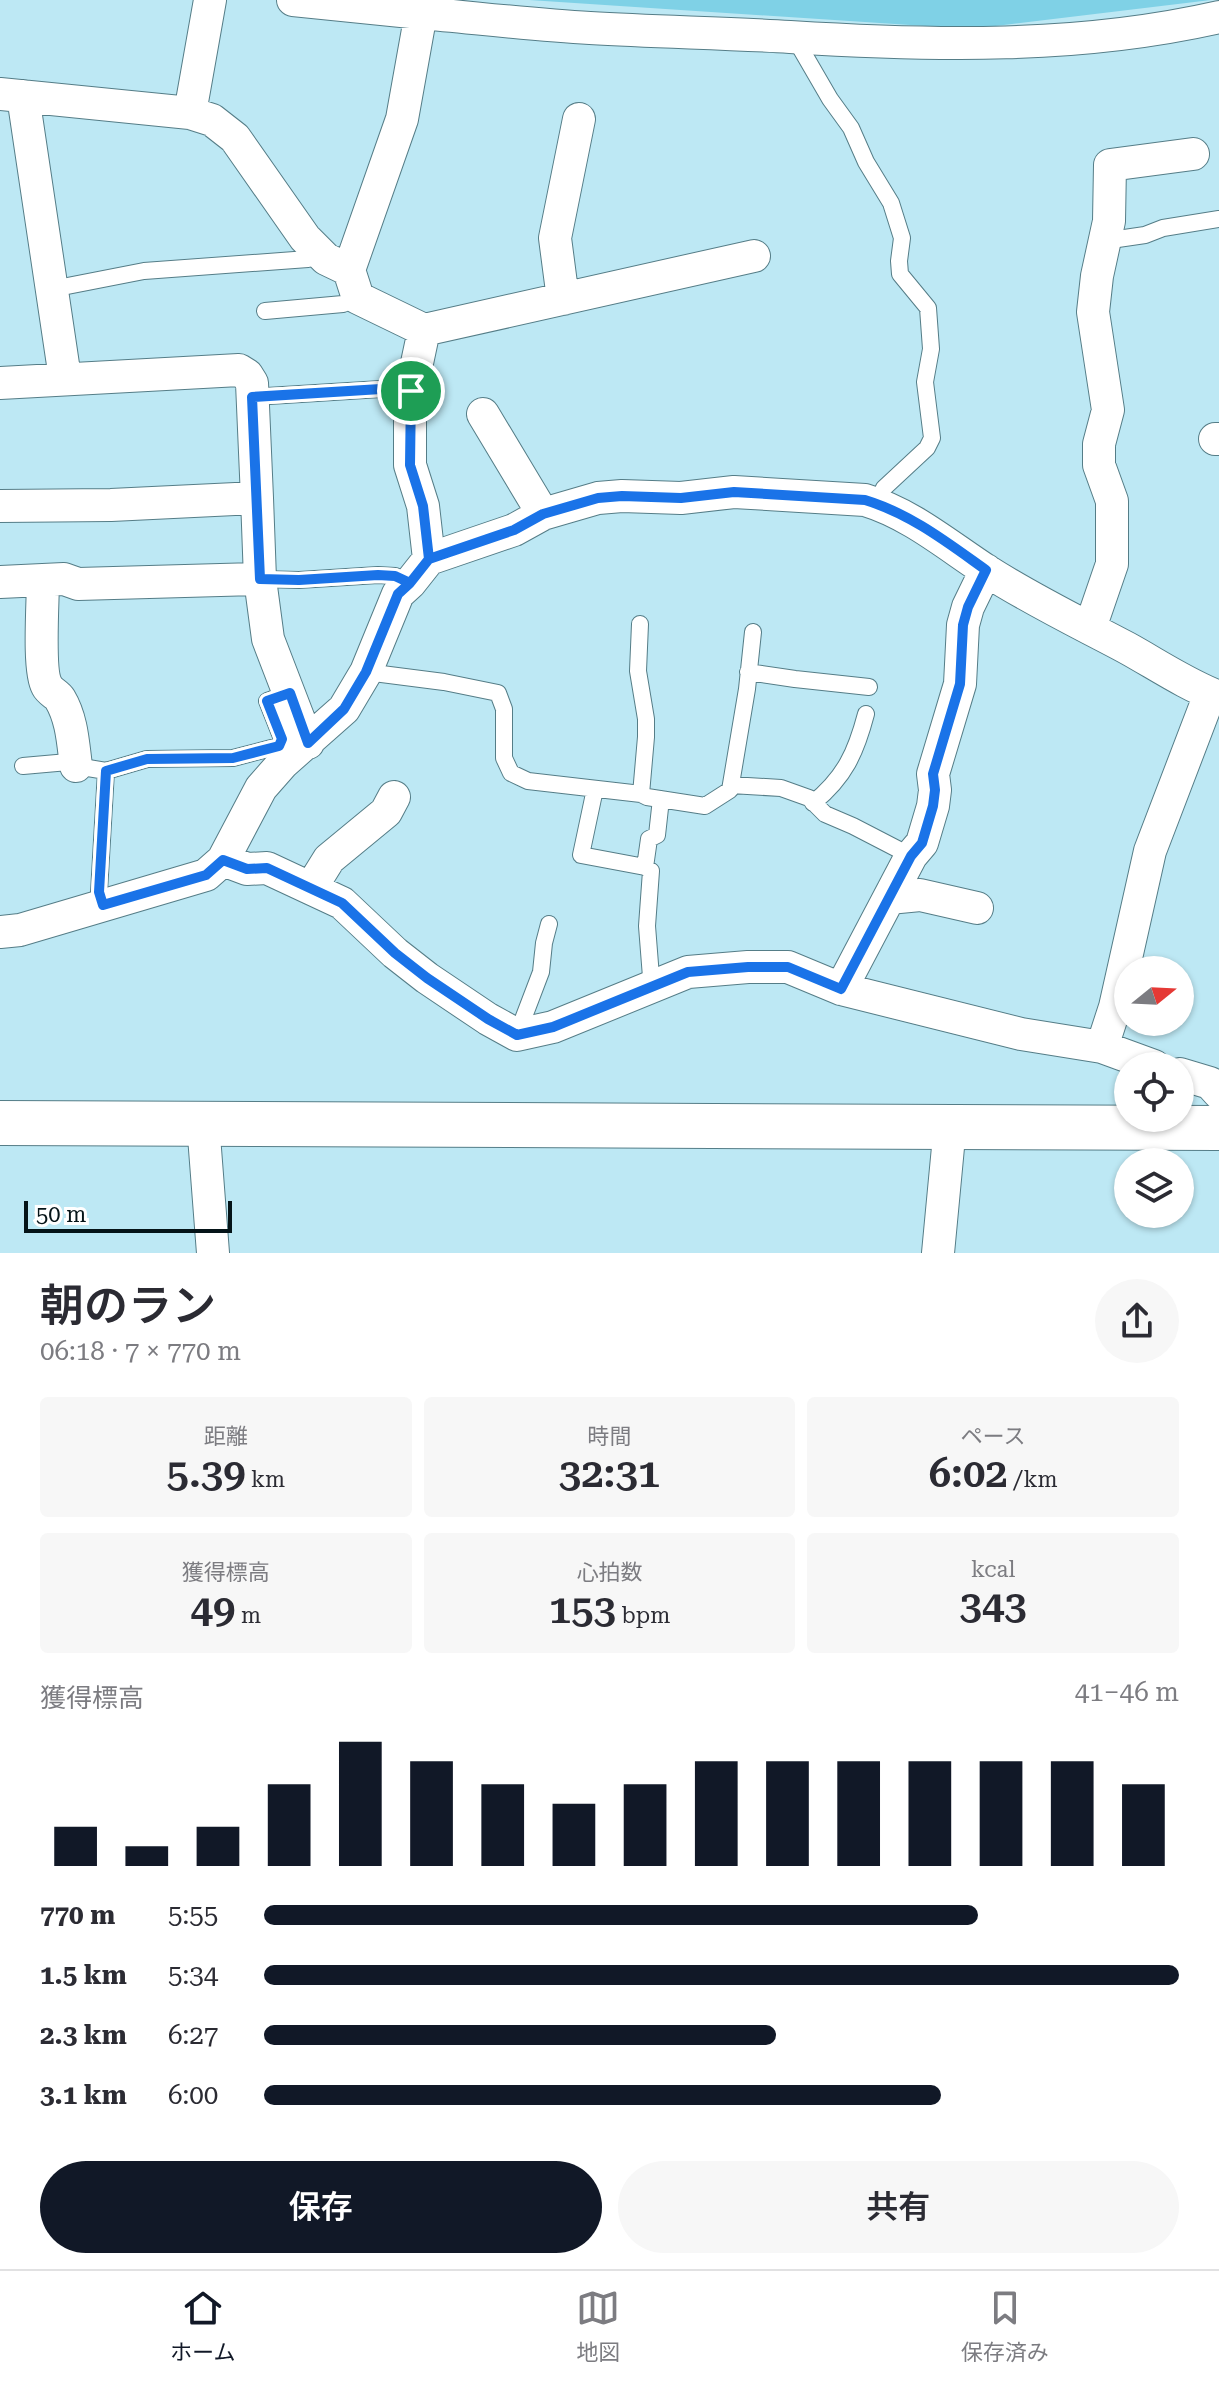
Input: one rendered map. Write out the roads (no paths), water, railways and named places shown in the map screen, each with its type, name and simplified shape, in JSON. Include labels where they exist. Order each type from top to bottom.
[{"type":"street","points":[[190,113],[210,0]]},
{"type":"street","points":[[293,0],[586,28],[921,43],[1052,41],[1114,36],[1219,17]]},
{"type":"street","points":[[354,284],[402,119],[421,13]]},
{"type":"street","points":[[65,378],[52,289],[12,95],[190,113],[212,120],[235,138],[305,238],[326,259],[354,284],[424,330],[754,256]]},
{"type":"street","points":[[563,299],[555,238],[579,119]]},
{"type":"street","points":[[1090,628],[1112,564],[1112,501],[1099,465],[1099,444],[1108,410],[1093,312],[1109,221],[1110,165],[1193,154]]},
{"type":"street","points":[[419,571],[423,506],[410,465],[411,391],[424,330]]},
{"type":"street","points":[[0,383],[239,370],[247,375],[252,383],[260,579],[268,639],[308,743]]},
{"type":"street","points":[[483,414],[543,514]]},
{"type":"street","points":[[0,932],[20,930],[206,875],[223,860],[261,788],[283,763],[344,709],[366,672],[398,594],[419,571],[514,530],[543,514],[610,497],[681,498],[734,492],[865,500],[891,508],[935,534],[1040,604],[1215,695],[1150,851],[1115,1007],[1102,1047]]},
{"type":"street","points":[[0,506],[111,505],[257,498]]},
{"type":"street","points":[[841,989],[911,856],[922,843],[933,806],[933,774],[960,684],[963,625],[986,570]]},
{"type":"street","points":[[0,582],[64,579],[78,584],[260,579]]},
{"type":"street","points":[[43,580],[43,669],[47,687],[58,695],[66,710],[72,734],[91,769]]},
{"type":"street","points":[[311,888],[329,859],[386,812],[394,797]]},
{"type":"street","points":[[223,860],[247,869],[267,868],[342,903],[395,953],[427,978],[517,1035],[553,1027],[688,972],[788,967],[841,989],[1021,1034],[1116,1052]]},
{"type":"street","points":[[889,898],[920,895],[977,908]]},
{"type":"street","points":[[1194,1078],[1210,1083],[1219,1093]]},
{"type":"street","points":[[0,1123],[1219,1128]]},
{"type":"street","points":[[203,1123],[213,1253]]},
{"type":"street","points":[[938,1253],[950,1126]]},
{"type":"lane","points":[[801,38],[801,49],[851,128],[866,162],[891,203],[902,238],[900,274],[928,308],[931,349],[925,382],[932,438],[927,448],[884,488],[876,504]]},
{"type":"lane","points":[[1104,241],[1219,219]]},
{"type":"lane","points":[[52,289],[144,271],[308,259],[318,251]]},
{"type":"lane","points":[[265,311],[343,304],[354,284]]},
{"type":"lane","points":[[252,397],[397,388],[411,391]]},
{"type":"lane","points":[[260,579],[395,576],[419,571]]},
{"type":"lane","points":[[640,624],[638,671],[646,719],[641,794]]},
{"type":"lane","points":[[366,672],[498,693],[504,709],[504,758],[511,773],[528,781],[641,794],[705,806],[730,790],[753,632]]},
{"type":"lane","points":[[748,672],[869,687]]},
{"type":"lane","points":[[23,766],[68,762],[91,769],[147,759],[233,758],[279,746],[282,739],[267,701],[290,693]]},
{"type":"lane","points":[[813,803],[840,776],[853,757],[866,714]]},
{"type":"lane","points":[[91,769],[99,892],[103,905]]},
{"type":"lane","points":[[731,785],[781,788],[809,798],[825,814],[911,856]]},
{"type":"lane","points":[[595,789],[581,855],[645,867],[651,871],[647,926],[654,984]]},
{"type":"lane","points":[[645,867],[649,839],[657,835],[661,799]]},
{"type":"lane","points":[[517,1035],[541,972],[549,924]]}]
